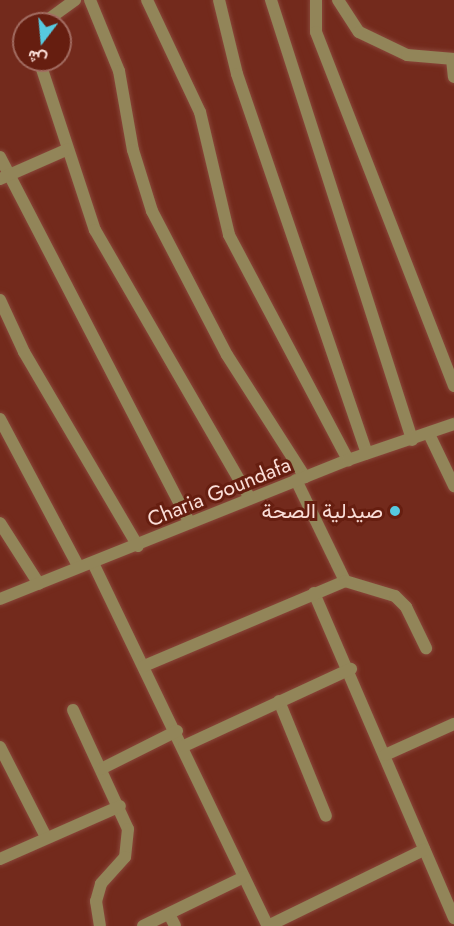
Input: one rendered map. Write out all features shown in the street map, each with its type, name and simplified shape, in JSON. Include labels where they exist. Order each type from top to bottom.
[{"type":"street","points":[[58,12],[75,0]]},
{"type":"street","points":[[90,0],[119,71],[133,150],[152,211],[227,356],[301,479],[345,581]]},
{"type":"street","points":[[147,0],[200,112],[229,235],[348,460]]},
{"type":"street","points":[[219,0],[237,74],[368,453]]},
{"type":"street","points":[[271,0],[412,440]]},
{"type":"street","points":[[316,0],[316,32],[454,386]]},
{"type":"street","points":[[338,0],[359,32],[407,55],[453,59],[454,77]]},
{"type":"street","points":[[43,72],[95,230],[250,498]]},
{"type":"street","points":[[5,176],[68,149]]},
{"type":"street","points":[[0,157],[5,176],[190,523]]},
{"type":"street","points":[[0,300],[24,352],[138,546]]},
{"type":"street","points":[[0,419],[78,566]]},
{"type":"street","name":"Charia Goundafa","points":[[0,599],[78,566],[138,546],[250,498],[348,460],[454,424]]},
{"type":"street","points":[[429,434],[454,486]]},
{"type":"street","points":[[0,523],[39,584]]},
{"type":"street","points":[[93,562],[177,731],[268,926],[424,850]]},
{"type":"street","points":[[144,666],[345,581],[395,596],[406,607],[426,648]]},
{"type":"street","points":[[314,593],[351,669],[454,918]]},
{"type":"street","points":[[184,746],[351,669]]},
{"type":"street","points":[[279,701],[326,816]]},
{"type":"street","points":[[73,710],[120,806],[129,844],[125,857],[101,884],[96,902],[100,926]]},
{"type":"street","points":[[385,755],[454,724]]},
{"type":"street","points":[[101,769],[177,731]]},
{"type":"street","points":[[0,747],[46,837]]},
{"type":"street","points":[[0,859],[120,806]]},
{"type":"street","points":[[143,926],[244,877]]},
{"type":"street","points":[[169,914],[175,926]]},
{"type":"place","name":"صيدلية الصحة","points":[[395,511]]}]
